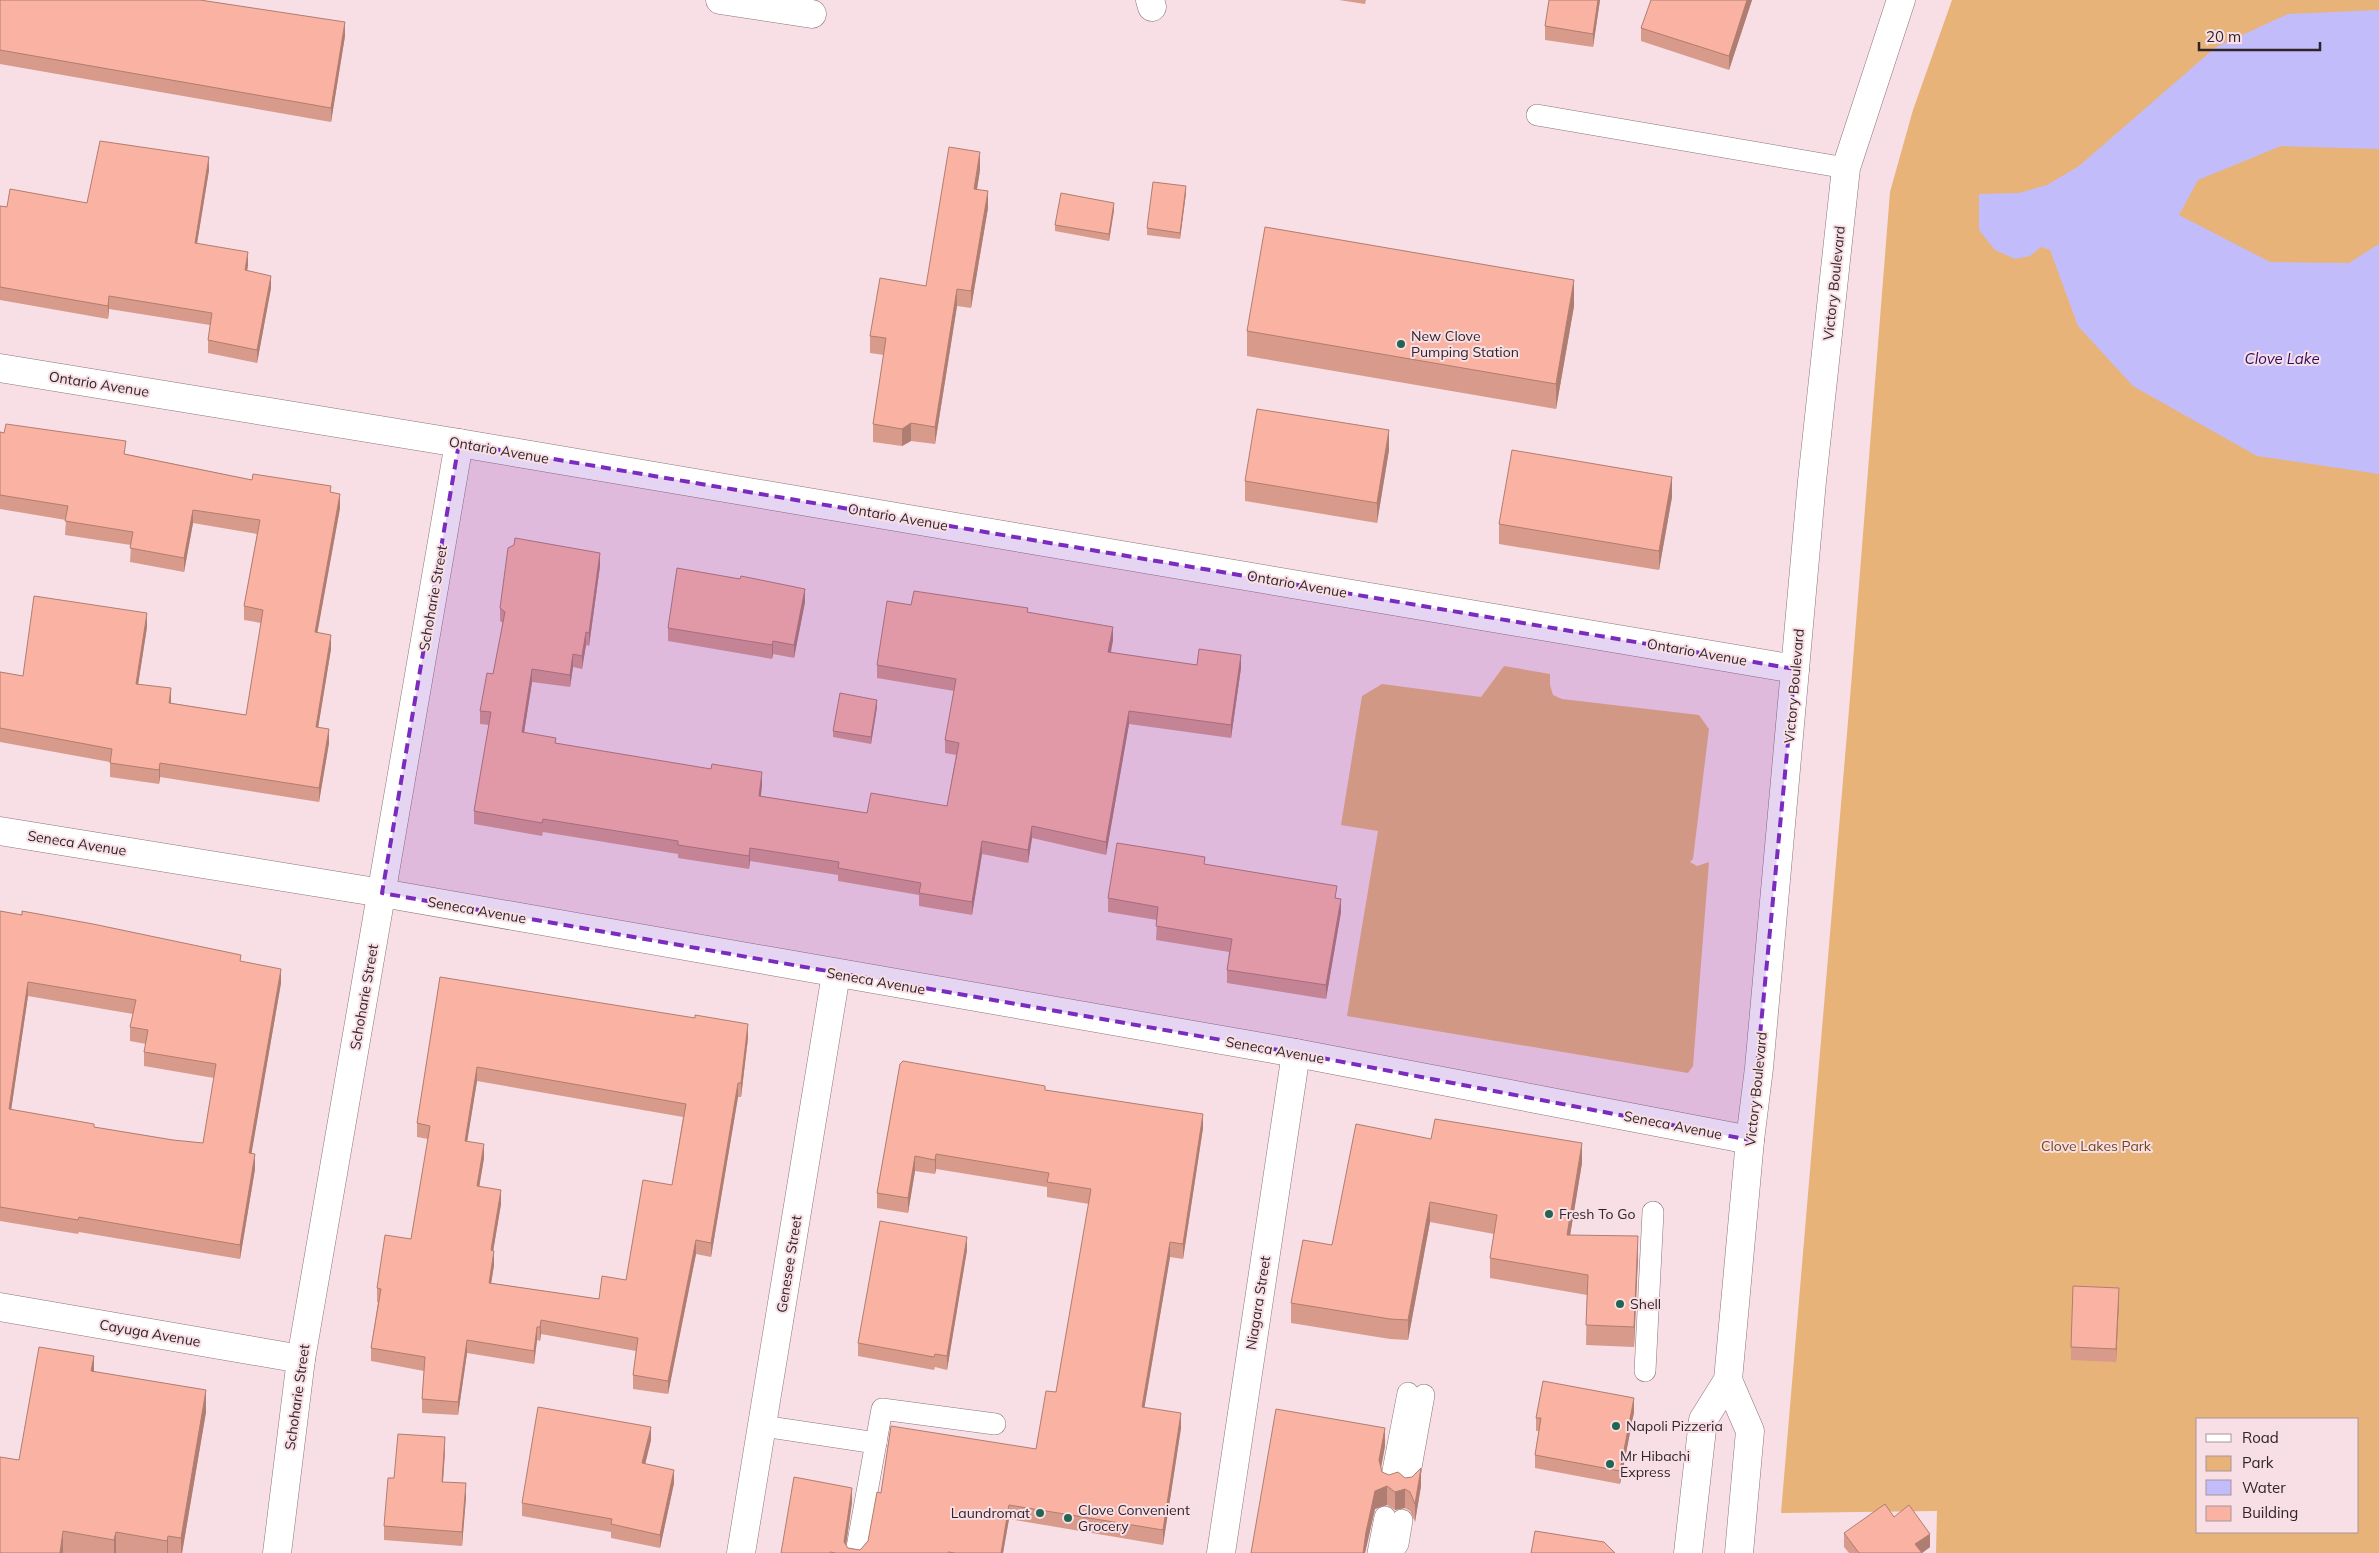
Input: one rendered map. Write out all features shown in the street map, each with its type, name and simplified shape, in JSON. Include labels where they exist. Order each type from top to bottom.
[{"type":"street","points":[[720,0],[812,14]]},
{"type":"street","name":"Victory Boulevard","points":[[1688,1553],[1703,1420],[1728,1380],[1750,1140],[1759,1068],[1813,472],[1846,168],[1901,0]]},
{"type":"street","name":"Ontario Avenue","points":[[0,368],[459,443],[1795,669]]},
{"type":"street","name":"Schoharie Street","points":[[277,1553],[301,1359],[459,443]]},
{"type":"street","name":"Seneca Avenue","points":[[0,831],[382,893],[836,974],[1296,1053],[1750,1140]]},
{"type":"street","name":"Genesee Street","points":[[741,1553],[836,974]]},
{"type":"street","name":"Niagara Street","points":[[1221,1553],[1296,1053]]},
{"type":"street","name":"Cayuga Avenue","points":[[0,1307],[301,1359]]},
{"type":"street","name":"Victory Boulevard","points":[[1728,1380],[1750,1431],[1739,1553]]},
{"type":"lane","points":[[1537,115],[1846,168]]},
{"type":"lane","points":[[1646,1371],[1653,1212]]},
{"type":"lane","points":[[1400,1483],[1416,1394]]},
{"type":"lane","points":[[856,1553],[882,1409],[995,1424]]},
{"type":"lane","points":[[762,1426],[876,1443]]},
{"type":"lane","points":[[1378,1553],[1393,1519],[1398,1544],[1391,1553]]},
{"type":"highlighted area","points":[[459,443],[1795,669],[1750,1140],[1296,1053],[382,893]]},
{"type":"green space","name":"Clove Lakes Park","points":[[1952,0],[2379,0],[2379,1553],[1936,1553],[1937,1511],[1781,1513],[1851,686],[1890,192],[1913,110]]},
{"type":"green space","points":[[1504,666],[1550,674],[1550,685],[1553,695],[1562,699],[1699,715],[1709,729],[1693,859],[1690,862],[1697,866],[1709,862],[1693,1066],[1688,1073],[1347,1016],[1378,831],[1341,825],[1362,696],[1382,684],[1481,697]]},
{"type":"water","name":"Clove Lake","points":[[2379,10],[2379,149],[2281,146],[2198,180],[2179,215],[2270,262],[2349,263],[2379,244],[2379,474],[2257,456],[2133,386],[2078,326],[2050,250],[2041,247],[2030,256],[2015,259],[1995,250],[1979,230],[1979,194],[2019,193],[2047,185],[2079,166],[2216,47],[2288,14]]},
{"type":"building","points":[[0,0],[200,0],[345,22],[331,108],[0,50]]},
{"type":"building","points":[[1549,0],[1598,0],[1593,34],[1545,26]]},
{"type":"building","points":[[1651,0],[1747,0],[1729,56],[1641,28]]},
{"type":"building","points":[[100,141],[209,157],[195,243],[248,252],[245,270],[271,276],[257,350],[208,340],[212,313],[109,296],[108,306],[0,287],[0,206],[7,207],[10,189],[87,203]]},
{"type":"building","points":[[949,147],[980,152],[974,189],[988,191],[971,291],[957,289],[935,427],[911,423],[902,429],[873,424],[886,338],[870,336],[880,278],[926,286]]},
{"type":"building","points":[[1153,182],[1186,186],[1180,233],[1147,228]]},
{"type":"building","points":[[1061,193],[1114,203],[1109,234],[1055,225]]},
{"type":"building","points":[[1265,227],[1574,280],[1556,384],[1247,331]]},
{"type":"building","points":[[1257,409],[1389,430],[1377,503],[1245,481]]},
{"type":"building","points":[[6,424],[126,441],[124,454],[252,480],[253,474],[331,486],[330,492],[340,494],[315,632],[331,635],[316,727],[329,729],[319,788],[160,763],[159,770],[110,763],[112,749],[0,728],[0,672],[23,676],[34,596],[147,613],[136,684],[171,688],[169,703],[246,715],[263,610],[244,606],[260,520],[193,510],[184,558],[130,548],[133,532],[65,521],[68,506],[0,495],[0,432],[4,433]]},
{"type":"building","points":[[1512,450],[1672,477],[1659,551],[1499,524]]},
{"type":"building","points":[[515,538],[600,553],[589,633],[586,632],[582,656],[573,654],[570,675],[532,669],[522,732],[556,738],[555,743],[711,769],[712,764],[762,772],[759,796],[867,813],[871,793],[947,806],[959,743],[945,740],[956,679],[877,665],[887,601],[911,605],[914,591],[1028,608],[1027,612],[1113,627],[1108,652],[1197,665],[1199,649],[1241,655],[1231,725],[1129,711],[1106,842],[1032,826],[1028,850],[982,841],[972,902],[919,893],[921,883],[838,868],[839,862],[750,848],[749,856],[678,845],[678,841],[543,819],[542,823],[474,811],[491,712],[480,711],[487,673],[493,674],[505,612],[500,608],[508,548],[514,545]]},
{"type":"building","points":[[677,568],[740,579],[741,576],[805,589],[794,645],[773,641],[772,645],[668,628]]},
{"type":"building","points":[[840,693],[877,700],[871,737],[833,731]]},
{"type":"building","points":[[1117,843],[1205,857],[1204,864],[1337,886],[1335,898],[1341,899],[1326,985],[1227,970],[1232,939],[1156,926],[1158,907],[1108,898]]},
{"type":"building","points":[[0,911],[22,915],[22,911],[93,924],[241,955],[240,961],[281,969],[249,1153],[255,1154],[240,1245],[79,1217],[78,1220],[0,1207]],"holes":[[[28,982],[136,1000],[130,1027],[148,1030],[144,1052],[216,1064],[203,1143],[94,1127],[94,1124],[9,1109]]]},
{"type":"building","points":[[440,977],[695,1018],[695,1015],[748,1024],[741,1083],[738,1083],[711,1243],[696,1240],[668,1381],[633,1375],[638,1338],[541,1320],[540,1327],[537,1327],[534,1351],[467,1340],[458,1402],[422,1399],[425,1357],[371,1348],[381,1289],[377,1288],[385,1235],[411,1239],[430,1126],[417,1123]],"holes":[[[477,1067],[686,1104],[672,1185],[643,1180],[626,1280],[602,1276],[599,1299],[489,1283],[494,1251],[491,1250],[501,1190],[477,1186],[484,1144],[465,1141]]]},
{"type":"building","points":[[903,1061],[1045,1086],[1045,1090],[1203,1114],[1183,1244],[1170,1242],[1142,1407],[1181,1413],[1163,1530],[1009,1505],[1001,1553],[781,1553],[794,1477],[852,1488],[844,1542],[848,1548],[860,1550],[868,1541],[877,1492],[881,1493],[891,1426],[1036,1449],[1046,1391],[1056,1392],[1091,1189],[1047,1182],[1049,1173],[936,1154],[935,1160],[915,1156],[908,1198],[877,1193],[900,1064]]},
{"type":"building","points":[[1435,1119],[1582,1143],[1567,1235],[1638,1236],[1634,1327],[1586,1325],[1588,1275],[1490,1258],[1497,1215],[1430,1202],[1408,1320],[1390,1319],[1291,1303],[1303,1240],[1332,1245],[1356,1124],[1431,1139]]},
{"type":"building","points":[[880,1221],[967,1237],[947,1356],[935,1354],[934,1357],[858,1343]]},
{"type":"building","points":[[2073,1286],[2119,1288],[2116,1349],[2071,1347]]},
{"type":"building","points":[[39,1347],[94,1356],[91,1371],[206,1390],[181,1538],[168,1536],[167,1541],[116,1532],[114,1540],[63,1531],[60,1553],[0,1553],[0,1457],[19,1460]]},
{"type":"building","points":[[1543,1381],[1634,1398],[1620,1471],[1535,1455],[1541,1418],[1536,1418]]},
{"type":"building","points":[[538,1407],[651,1427],[642,1463],[674,1470],[660,1535],[611,1524],[612,1519],[522,1503]]},
{"type":"building","points":[[1276,1409],[1385,1428],[1379,1460],[1382,1472],[1389,1475],[1398,1472],[1405,1478],[1412,1477],[1421,1468],[1415,1504],[1410,1492],[1405,1489],[1395,1492],[1387,1486],[1375,1491],[1363,1553],[1251,1553]]},
{"type":"building","points":[[398,1434],[445,1437],[442,1482],[466,1483],[462,1532],[384,1526],[388,1478],[394,1478]]},
{"type":"building","points":[[1885,1504],[1894,1517],[1909,1505],[1930,1534],[1915,1544],[1922,1553],[1859,1553],[1844,1533]]},
{"type":"building","points":[[1535,1531],[1604,1542],[1615,1553],[1531,1553]]},
{"type":"place","name":"New Clove Pumping Station","points":[[1401,344]]},
{"type":"place","name":"Fresh To Go","points":[[1549,1214]]},
{"type":"place","name":"Shell","points":[[1620,1304]]},
{"type":"place","name":"Napoli Pizzeria","points":[[1616,1426]]},
{"type":"place","name":"Mr Hibachi Express","points":[[1610,1464]]},
{"type":"place","name":"Laundromat","points":[[1040,1513]]},
{"type":"place","name":"Clove Convenient Grocery","points":[[1068,1518]]}]
